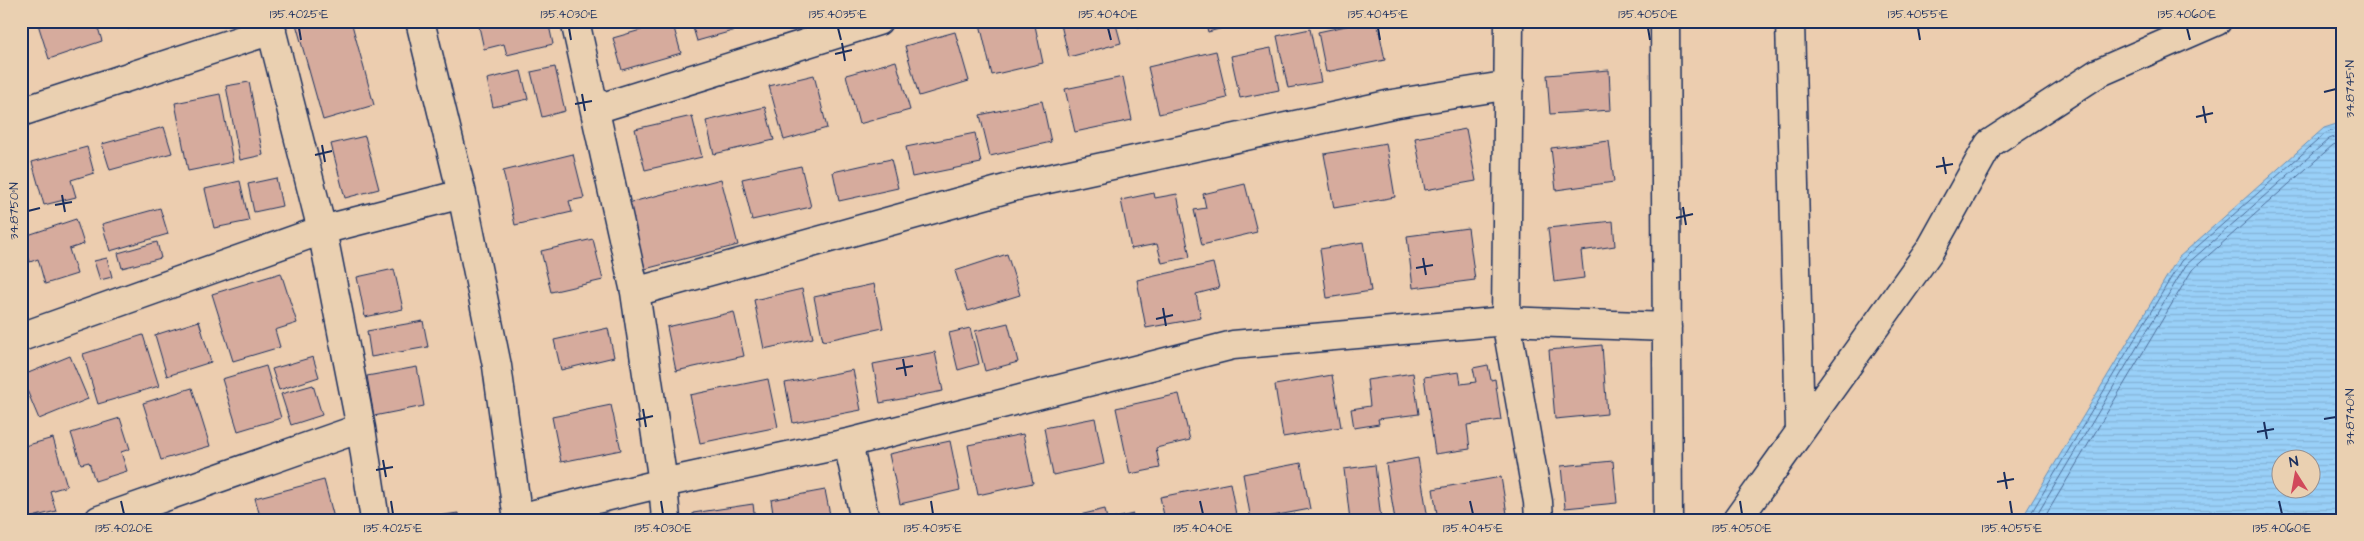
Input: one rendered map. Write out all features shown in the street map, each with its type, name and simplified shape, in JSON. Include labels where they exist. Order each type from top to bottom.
[{"type":"street","points":[[420,21],[462,194],[497,366],[518,519],[663,482],[848,443],[1233,345],[1506,321],[1667,327]]},
{"type":"street","points":[[575,21],[635,292],[663,482],[666,520]]},
{"type":"street","points":[[596,109],[878,21]]},
{"type":"street","points":[[1509,21],[1510,85],[1506,321],[1538,502],[1539,520]]},
{"type":"street","points":[[1664,21],[1668,520]]},
{"type":"street","points":[[1790,21],[1800,431]]},
{"type":"street","points":[[1737,520],[1930,250],[1989,144],[2098,73],[2217,21]]},
{"type":"street","points":[[21,112],[270,25],[322,230],[361,428],[375,520]]},
{"type":"street","points":[[635,292],[1020,185],[1392,104],[1510,85]]},
{"type":"street","points":[[21,337],[322,230],[462,194]]},
{"type":"street","points":[[99,520],[361,428]]},
{"type":"street","points":[[848,443],[864,520]]},
{"type":"water","points":[[2343,122],[2343,520],[2021,520],[2178,258],[2324,128]]},
{"type":"building","points":[[37,21],[96,21],[102,41],[49,59]]},
{"type":"building","points":[[126,21],[154,21],[128,29]]},
{"type":"building","points":[[305,21],[351,21],[374,105],[323,120],[296,24]]},
{"type":"building","points":[[548,21],[553,44],[507,55],[504,44],[484,49],[478,22]]},
{"type":"building","points":[[672,21],[681,53],[622,70],[613,38]]},
{"type":"building","points":[[691,21],[748,21],[750,26],[697,41]]},
{"type":"building","points":[[990,21],[1034,21],[1043,63],[992,75],[980,24]]},
{"type":"building","points":[[1060,21],[1115,21],[1121,43],[1069,57]]},
{"type":"building","points":[[1137,21],[1165,21],[1138,27]]},
{"type":"building","points":[[1205,21],[1249,21],[1208,32]]},
{"type":"building","points":[[1377,21],[1385,60],[1326,72],[1318,32]]},
{"type":"building","points":[[1563,21],[1606,21],[1606,26],[1564,28]]},
{"type":"building","points":[[1310,29],[1321,82],[1288,88],[1277,36]]},
{"type":"building","points":[[955,32],[969,81],[919,96],[905,46]]},
{"type":"building","points":[[1271,48],[1279,90],[1240,98],[1231,56]]},
{"type":"building","points":[[1216,51],[1227,98],[1159,114],[1148,67]]},
{"type":"building","points":[[896,61],[910,110],[859,124],[846,75]]},
{"type":"building","points":[[555,67],[565,111],[542,117],[531,72]]},
{"type":"building","points":[[1609,70],[1611,110],[1550,114],[1547,75]]},
{"type":"building","points":[[521,71],[528,99],[493,107],[487,79]]},
{"type":"building","points":[[814,75],[827,128],[784,140],[769,86]]},
{"type":"building","points":[[1123,77],[1132,120],[1075,132],[1065,89]]},
{"type":"building","points":[[249,82],[263,155],[240,160],[226,86]]},
{"type":"building","points":[[220,94],[233,162],[188,171],[175,103]]},
{"type":"building","points":[[1042,101],[1051,142],[990,156],[980,115]]},
{"type":"building","points":[[765,107],[774,140],[714,154],[706,121]]},
{"type":"building","points":[[692,116],[702,157],[645,170],[635,129]]},
{"type":"building","points":[[164,127],[172,153],[110,170],[102,144]]},
{"type":"building","points":[[1466,129],[1476,181],[1425,190],[1415,138]]},
{"type":"building","points":[[975,133],[981,163],[912,177],[906,147]]},
{"type":"building","points":[[365,136],[379,189],[345,198],[331,144]]},
{"type":"building","points":[[1609,141],[1614,182],[1556,190],[1551,148]]},
{"type":"building","points":[[1386,143],[1395,197],[1334,208],[1324,154]]},
{"type":"building","points":[[87,147],[94,173],[71,180],[76,197],[44,205],[32,162]]},
{"type":"building","points":[[573,154],[584,198],[569,201],[572,212],[515,225],[503,171]]},
{"type":"building","points":[[891,159],[898,188],[839,201],[833,172]]},
{"type":"building","points":[[801,166],[811,207],[752,220],[742,179]]},
{"type":"building","points":[[276,178],[282,206],[254,212],[248,184]]},
{"type":"building","points":[[721,179],[738,245],[645,269],[628,203]]},
{"type":"building","points":[[240,181],[249,221],[214,228],[205,189]]},
{"type":"building","points":[[1245,184],[1257,232],[1202,245],[1194,210],[1206,208],[1203,194]]},
{"type":"building","points":[[21,191],[28,208],[21,211]]},
{"type":"building","points":[[1154,193],[1155,198],[1177,194],[1190,257],[1162,263],[1157,244],[1131,249],[1121,200]]},
{"type":"building","points":[[160,208],[168,234],[110,251],[102,224]]},
{"type":"building","points":[[76,219],[84,244],[69,249],[77,274],[45,284],[38,259],[30,262],[22,237]]},
{"type":"building","points":[[1613,221],[1615,246],[1581,251],[1584,278],[1554,282],[1548,228]]},
{"type":"building","points":[[1468,228],[1475,280],[1413,288],[1407,236]]},
{"type":"building","points":[[593,239],[603,280],[551,292],[541,251]]},
{"type":"building","points":[[157,242],[161,258],[122,268],[118,253]]},
{"type":"building","points":[[1363,242],[1371,291],[1327,298],[1320,249]]},
{"type":"building","points":[[1007,254],[1020,295],[968,311],[955,271]]},
{"type":"building","points":[[107,258],[112,277],[100,280],[94,261]]},
{"type":"building","points":[[1213,263],[1219,288],[1196,294],[1201,318],[1146,328],[1137,280]]},
{"type":"building","points":[[394,269],[403,309],[365,317],[357,277]]},
{"type":"building","points":[[281,273],[297,323],[275,330],[280,347],[233,361],[212,294]]},
{"type":"building","points":[[874,284],[883,328],[823,341],[814,297]]},
{"type":"building","points":[[802,289],[813,338],[764,349],[754,300]]},
{"type":"building","points":[[734,312],[744,356],[676,371],[667,327]]},
{"type":"building","points":[[199,321],[211,362],[167,376],[155,335]]},
{"type":"building","points":[[423,321],[428,347],[371,357],[367,331]]},
{"type":"building","points":[[1008,323],[1018,362],[985,371],[975,331]]},
{"type":"building","points":[[608,328],[614,357],[561,370],[554,340]]},
{"type":"building","points":[[970,328],[979,364],[958,370],[949,333]]},
{"type":"building","points":[[143,335],[159,386],[98,404],[83,354]]},
{"type":"building","points":[[1602,345],[1607,414],[1555,419],[1549,350]]},
{"type":"building","points":[[935,352],[943,391],[880,403],[873,364]]},
{"type":"building","points":[[70,356],[88,399],[39,419],[21,376]]},
{"type":"building","points":[[313,357],[319,377],[279,390],[272,369]]},
{"type":"building","points":[[1488,365],[1491,380],[1495,379],[1501,420],[1467,425],[1470,449],[1435,454],[1424,377],[1459,372],[1461,384],[1476,382],[1473,368]]},
{"type":"building","points":[[266,366],[281,418],[238,431],[222,379]]},
{"type":"building","points":[[417,367],[424,406],[374,416],[367,376]]},
{"type":"building","points":[[853,370],[861,410],[793,423],[785,383]]},
{"type":"building","points":[[1413,373],[1419,414],[1378,419],[1379,424],[1354,428],[1351,409],[1370,406],[1367,380]]},
{"type":"building","points":[[1332,375],[1341,427],[1283,437],[1275,385]]},
{"type":"building","points":[[768,379],[778,427],[700,443],[690,395]]},
{"type":"building","points":[[313,385],[322,415],[291,425],[281,394]]},
{"type":"building","points":[[192,388],[210,446],[161,460],[143,403]]},
{"type":"building","points":[[1179,394],[1190,440],[1156,448],[1160,468],[1130,474],[1116,408]]},
{"type":"building","points":[[611,405],[621,450],[561,462],[552,417]]},
{"type":"building","points":[[120,418],[130,449],[121,452],[127,471],[95,481],[89,462],[81,464],[71,433]]},
{"type":"building","points":[[1095,418],[1104,464],[1053,475],[1044,428]]},
{"type":"building","points":[[1023,434],[1033,483],[978,495],[968,445]]},
{"type":"building","points":[[53,438],[67,486],[50,491],[56,511],[21,520],[21,447]]},
{"type":"building","points":[[950,441],[960,490],[900,504],[889,454]]},
{"type":"building","points":[[1418,458],[1428,519],[1395,520],[1386,464]]},
{"type":"building","points":[[1613,461],[1617,503],[1565,508],[1561,466]]},
{"type":"building","points":[[1301,463],[1310,509],[1251,520],[1243,474]]},
{"type":"building","points":[[1375,465],[1381,520],[1350,520],[1344,469]]},
{"type":"building","points":[[1501,477],[1508,520],[1438,520],[1433,489]]},
{"type":"building","points":[[324,480],[334,518],[327,520],[261,520],[255,498]]},
{"type":"building","points":[[1230,483],[1237,520],[1165,520],[1160,497]]},
{"type":"building","points":[[825,490],[831,520],[774,520],[771,500]]},
{"type":"building","points":[[753,504],[755,520],[694,520],[693,513]]},
{"type":"building","points":[[1105,509],[1107,520],[1071,520],[1071,517]]},
{"type":"building","points":[[458,513],[459,520],[411,520]]},
{"type":"building","points":[[1133,514],[1134,520],[1108,520]]}]
